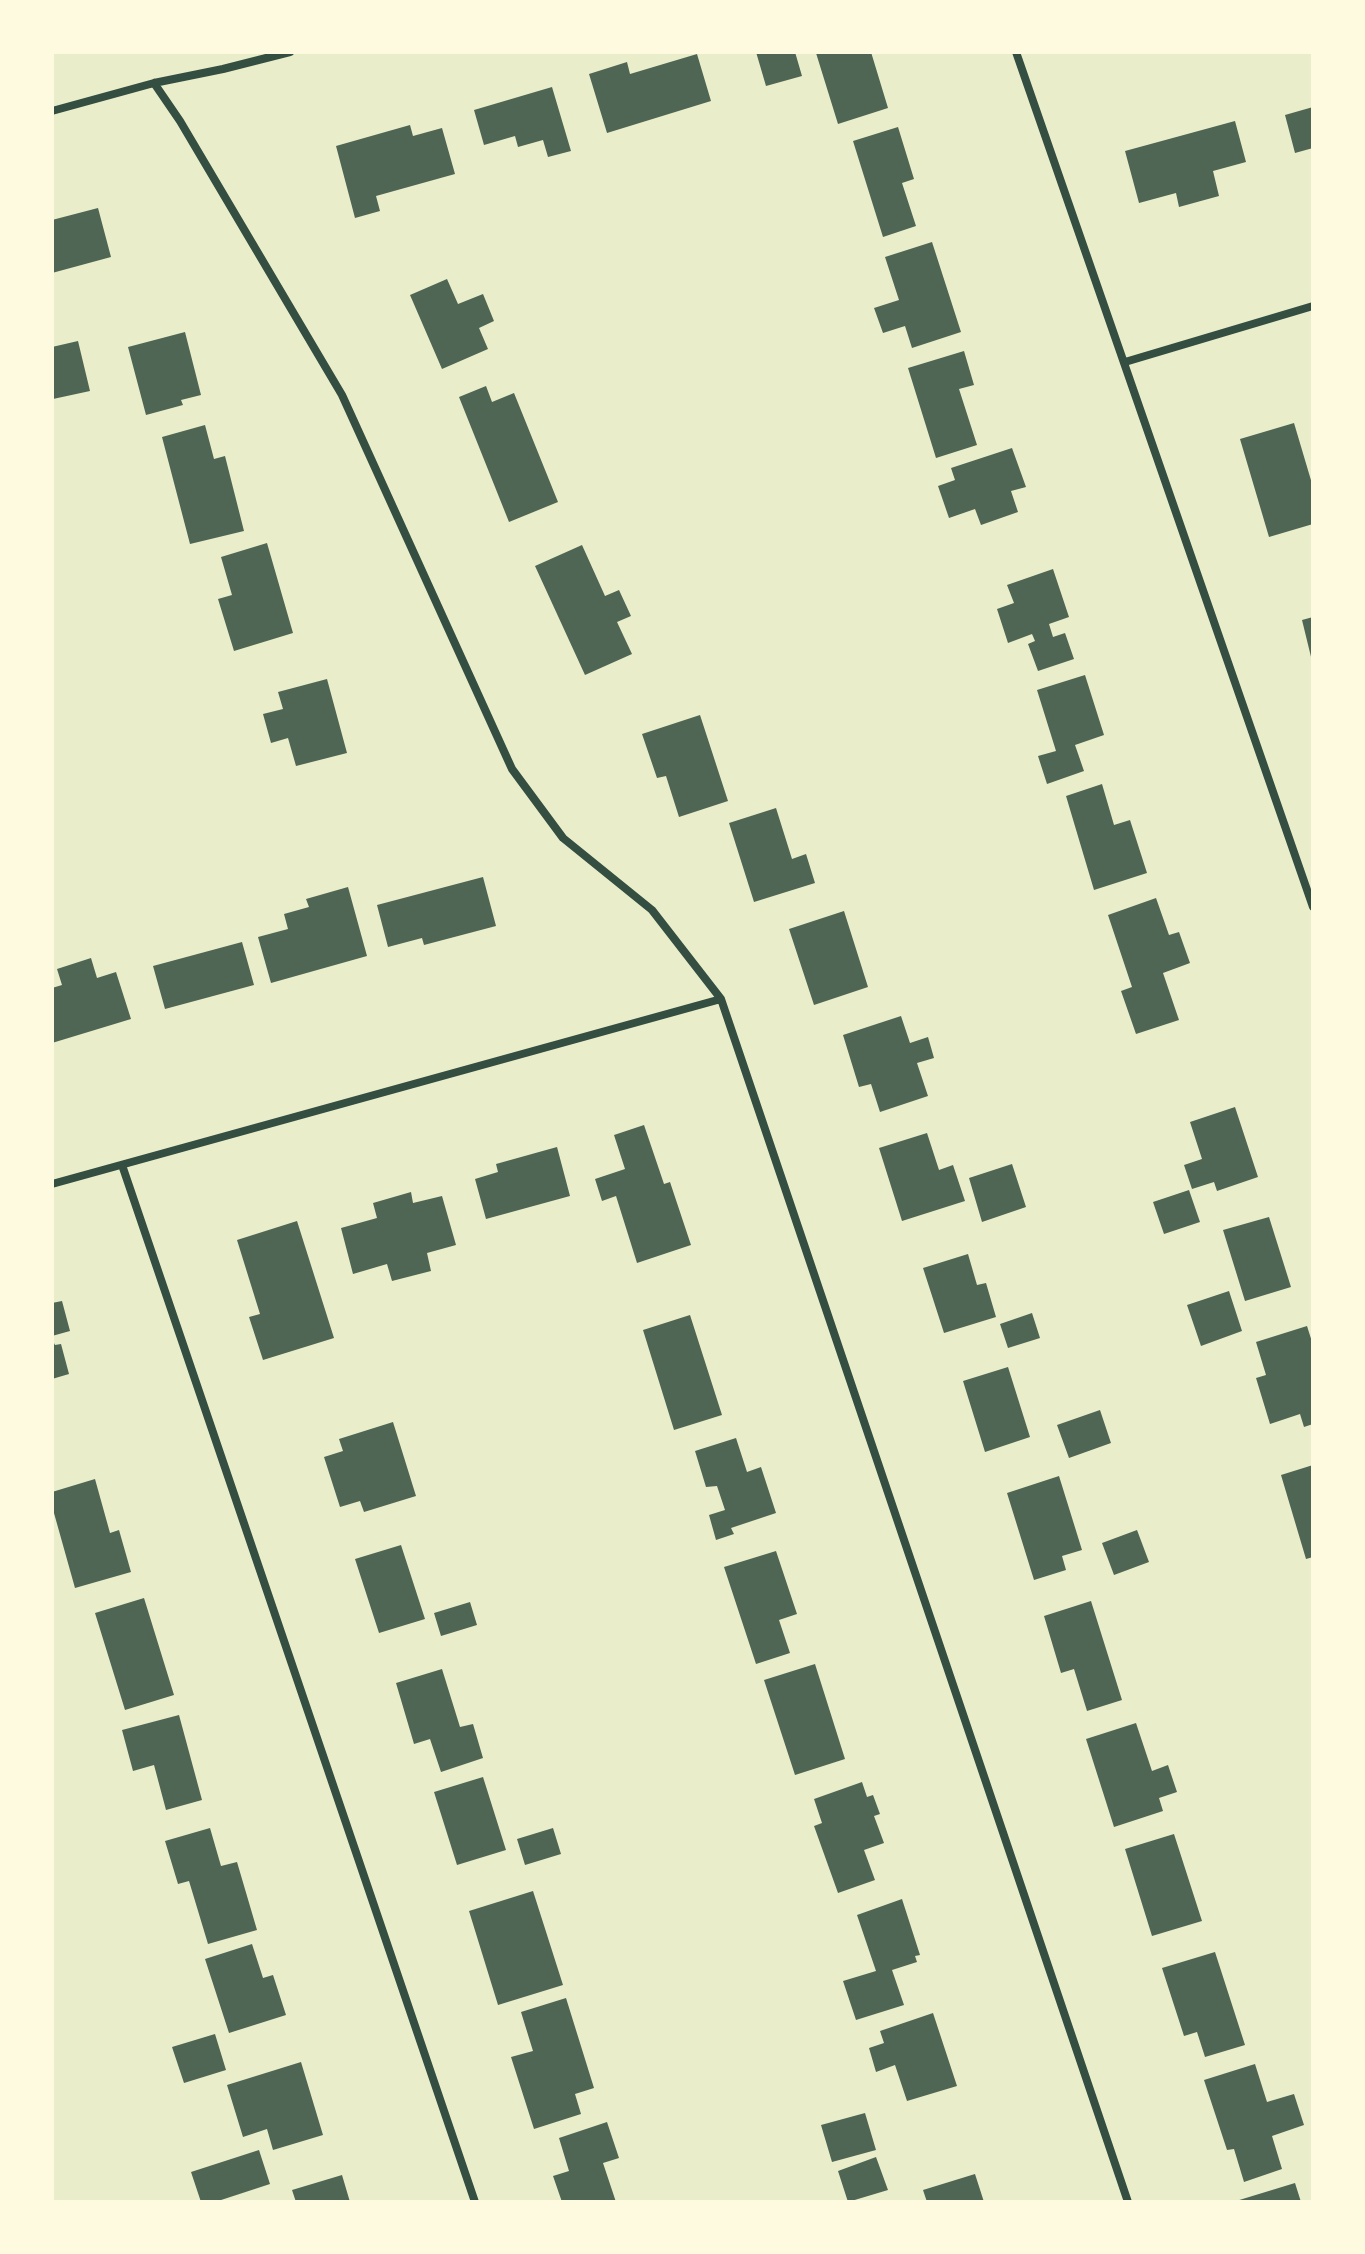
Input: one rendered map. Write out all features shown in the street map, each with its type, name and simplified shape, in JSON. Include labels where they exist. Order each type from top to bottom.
[{"type":"street","points":[[52,111],[154,83],[290,52]]},
{"type":"street","points":[[1016,52],[1313,907]]},
{"type":"street","points":[[154,83],[180,121],[342,395],[512,769],[563,838],[652,910],[721,999],[1128,2202]]},
{"type":"street","points":[[1125,362],[1313,306]]},
{"type":"street","points":[[52,1184],[721,999]]},
{"type":"street","points":[[122,1165],[475,2202]]},
{"type":"building","points":[[756,52],[795,52],[802,76],[766,86]]},
{"type":"building","points":[[871,52],[888,108],[838,124],[816,53]]},
{"type":"building","points":[[697,54],[711,101],[607,133],[589,74],[627,62],[630,74]]},
{"type":"building","points":[[552,87],[571,151],[548,157],[543,140],[518,147],[515,136],[484,145],[474,110]]},
{"type":"building","points":[[1313,107],[1313,148],[1295,153],[1285,115]]},
{"type":"building","points":[[1235,121],[1246,162],[1213,171],[1219,196],[1179,207],[1176,193],[1139,203],[1125,151]]},
{"type":"building","points":[[410,125],[413,136],[442,128],[455,174],[376,196],[380,211],[355,218],[336,146]]},
{"type":"building","points":[[898,127],[914,179],[902,183],[916,226],[883,237],[853,141]]},
{"type":"building","points":[[98,208],[111,257],[52,273],[52,220]]},
{"type":"building","points":[[932,242],[961,332],[912,348],[905,326],[883,333],[874,308],[899,300],[885,257]]},
{"type":"building","points":[[447,279],[458,304],[483,294],[494,321],[479,328],[488,349],[442,369],[410,295]]},
{"type":"building","points":[[185,332],[201,395],[181,400],[183,405],[146,415],[128,347]]},
{"type":"building","points":[[78,341],[90,391],[53,399],[52,347]]},
{"type":"building","points":[[964,351],[974,385],[959,389],[977,445],[936,458],[908,368]]},
{"type":"building","points":[[486,386],[492,402],[514,393],[558,502],[509,522],[459,397]]},
{"type":"building","points":[[1294,423],[1313,487],[1313,524],[1269,537],[1240,439]]},
{"type":"building","points":[[205,425],[214,459],[225,456],[244,531],[190,544],[162,437]]},
{"type":"building","points":[[1012,448],[1026,487],[1011,491],[1018,512],[981,525],[975,509],[949,518],[938,486],[955,480],[951,468]]},
{"type":"building","points":[[267,543],[293,633],[234,651],[218,599],[232,595],[221,557]]},
{"type":"building","points":[[582,545],[605,596],[619,590],[631,616],[617,622],[632,654],[585,675],[535,566]]},
{"type":"building","points":[[1053,569],[1069,617],[1049,624],[1053,637],[1065,633],[1074,659],[1038,671],[1028,644],[1035,641],[1032,634],[1008,643],[997,609],[1014,603],[1007,585]]},
{"type":"building","points":[[1313,617],[1313,661],[1312,661],[1302,620]]},
{"type":"building","points":[[1085,675],[1104,735],[1075,745],[1084,771],[1047,784],[1038,756],[1056,751],[1037,690]]},
{"type":"building","points":[[327,679],[347,753],[296,766],[288,738],[271,743],[263,714],[283,709],[278,692]]},
{"type":"building","points":[[700,715],[728,801],[679,817],[666,776],[657,778],[642,734]]},
{"type":"building","points":[[1102,784],[1114,825],[1130,820],[1147,873],[1094,890],[1066,796]]},
{"type":"building","points":[[776,808],[792,859],[806,854],[815,883],[754,902],[729,823]]},
{"type":"building","points":[[483,877],[496,926],[424,945],[422,938],[388,947],[377,905]]},
{"type":"building","points":[[348,887],[367,956],[271,983],[258,937],[288,929],[284,914],[309,907],[306,899]]},
{"type":"building","points":[[1156,898],[1169,935],[1179,932],[1190,963],[1163,973],[1179,1020],[1136,1034],[1121,991],[1132,987],[1108,915]]},
{"type":"building","points":[[844,911],[868,987],[814,1005],[789,929]]},
{"type":"building","points":[[242,942],[254,985],[165,1009],[153,966]]},
{"type":"building","points":[[91,958],[97,978],[116,972],[131,1019],[52,1043],[52,988],[62,985],[57,969]]},
{"type":"building","points":[[901,1016],[910,1043],[928,1037],[934,1058],[917,1063],[928,1096],[880,1112],[871,1084],[859,1087],[843,1035]]},
{"type":"building","points":[[1235,1107],[1258,1177],[1217,1191],[1214,1182],[1192,1189],[1184,1165],[1202,1159],[1190,1122]]},
{"type":"building","points":[[644,1125],[664,1184],[670,1182],[691,1245],[637,1263],[616,1196],[602,1201],[595,1179],[625,1169],[614,1135]]},
{"type":"building","points":[[927,1133],[939,1170],[953,1165],[965,1201],[902,1221],[879,1148]]},
{"type":"building","points":[[557,1147],[570,1196],[486,1219],[475,1179],[498,1172],[496,1164]]},
{"type":"building","points":[[1012,1164],[1026,1207],[982,1222],[969,1178]]},
{"type":"building","points":[[1189,1190],[1200,1222],[1164,1234],[1153,1202]]},
{"type":"building","points":[[411,1192],[413,1203],[442,1196],[456,1245],[427,1253],[431,1271],[392,1281],[387,1264],[353,1274],[341,1228],[377,1218],[373,1203]]},
{"type":"building","points":[[1269,1217],[1291,1287],[1245,1301],[1223,1230]]},
{"type":"building","points":[[297,1221],[334,1338],[263,1360],[249,1317],[260,1314],[237,1240]]},
{"type":"building","points":[[968,1254],[977,1285],[986,1283],[996,1317],[944,1333],[923,1268]]},
{"type":"building","points":[[1229,1291],[1242,1331],[1201,1346],[1187,1305]]},
{"type":"building","points":[[62,1301],[70,1331],[52,1336],[52,1303]]},
{"type":"building","points":[[1032,1313],[1040,1338],[1008,1348],[1000,1324]]},
{"type":"building","points":[[690,1315],[722,1415],[674,1430],[643,1330]]},
{"type":"building","points":[[1307,1326],[1313,1345],[1313,1424],[1304,1427],[1300,1414],[1270,1424],[1256,1378],[1266,1375],[1256,1342]]},
{"type":"building","points":[[52,1339],[55,1345],[61,1344],[69,1374],[52,1379]]},
{"type":"building","points":[[1008,1367],[1030,1437],[985,1452],[963,1381]]},
{"type":"building","points":[[1100,1410],[1111,1443],[1069,1458],[1057,1425]]},
{"type":"building","points":[[393,1422],[416,1496],[364,1512],[360,1501],[340,1507],[324,1457],[343,1451],[339,1439]]},
{"type":"building","points":[[736,1438],[747,1472],[761,1467],[776,1513],[731,1528],[734,1534],[716,1540],[709,1515],[725,1510],[717,1486],[706,1487],[695,1451]]},
{"type":"building","points":[[1313,1465],[1313,1557],[1306,1559],[1281,1475]]},
{"type":"building","points":[[1059,1476],[1082,1550],[1062,1556],[1066,1570],[1034,1580],[1007,1493]]},
{"type":"building","points":[[95,1479],[110,1533],[119,1530],[131,1572],[75,1588],[52,1506],[52,1492]]},
{"type":"building","points":[[1137,1530],[1149,1562],[1114,1575],[1102,1543]]},
{"type":"building","points":[[401,1545],[425,1619],[379,1633],[355,1559]]},
{"type":"building","points":[[776,1551],[797,1614],[779,1620],[790,1653],[756,1664],[724,1567]]},
{"type":"building","points":[[144,1598],[174,1695],[125,1710],[95,1613]]},
{"type":"building","points":[[1091,1601],[1122,1700],[1087,1711],[1074,1669],[1061,1673],[1044,1616]]},
{"type":"building","points":[[470,1602],[477,1625],[441,1636],[434,1613]]},
{"type":"building","points":[[815,1664],[845,1759],[795,1775],[764,1680]]},
{"type":"building","points":[[442,1669],[460,1727],[473,1724],[483,1758],[441,1772],[430,1739],[414,1744],[396,1683]]},
{"type":"building","points":[[179,1715],[202,1800],[166,1810],[154,1765],[133,1771],[122,1730]]},
{"type":"building","points":[[1136,1723],[1152,1771],[1168,1765],[1177,1792],[1159,1798],[1163,1811],[1114,1827],[1086,1739]]},
{"type":"building","points":[[483,1777],[506,1850],[457,1865],[434,1792]]},
{"type":"building","points":[[862,1782],[867,1797],[873,1795],[880,1814],[874,1816],[884,1843],[864,1850],[875,1880],[838,1893],[814,1826],[822,1823],[814,1799]]},
{"type":"building","points":[[210,1828],[221,1866],[237,1862],[257,1930],[208,1944],[189,1881],[178,1884],[165,1841]]},
{"type":"building","points":[[553,1828],[561,1854],[525,1865],[517,1839]]},
{"type":"building","points":[[1174,1834],[1202,1921],[1152,1936],[1125,1849]]},
{"type":"building","points":[[533,1891],[563,1985],[498,2005],[469,1911]]},
{"type":"building","points":[[902,1899],[920,1955],[915,1956],[917,1962],[892,1970],[904,2005],[856,2020],[843,1981],[876,1971],[857,1915]]},
{"type":"building","points":[[252,1944],[263,1978],[273,1975],[286,2015],[229,2033],[205,1959]]},
{"type":"building","points":[[1215,1952],[1245,2045],[1205,2057],[1197,2032],[1184,2036],[1162,1968]]},
{"type":"building","points":[[566,1998],[594,2088],[575,2094],[581,2114],[534,2129],[511,2057],[533,2051],[521,2012]]},
{"type":"building","points":[[933,2013],[957,2086],[907,2101],[895,2065],[876,2072],[869,2048],[884,2043],[880,2031]]},
{"type":"building","points":[[215,2034],[226,2070],[184,2083],[172,2047]]},
{"type":"building","points":[[301,2062],[323,2135],[273,2150],[267,2129],[243,2137],[227,2085]]},
{"type":"building","points":[[1255,2064],[1267,2102],[1294,2094],[1304,2125],[1272,2136],[1282,2169],[1244,2182],[1234,2149],[1227,2150],[1204,2080]]},
{"type":"building","points":[[865,2113],[876,2150],[832,2162],[821,2125]]},
{"type":"building","points":[[607,2122],[619,2158],[603,2163],[616,2202],[562,2202],[553,2176],[569,2171],[559,2138]]},
{"type":"building","points":[[259,2150],[270,2184],[215,2202],[201,2202],[191,2172]]},
{"type":"building","points":[[876,2157],[888,2190],[848,2202],[838,2171]]},
{"type":"building","points":[[975,2174],[984,2202],[927,2202],[923,2190]]},
{"type":"building","points":[[342,2175],[350,2202],[296,2202],[292,2190]]},
{"type":"building","points":[[1295,2183],[1301,2202],[1236,2202],[1236,2201]]}]
